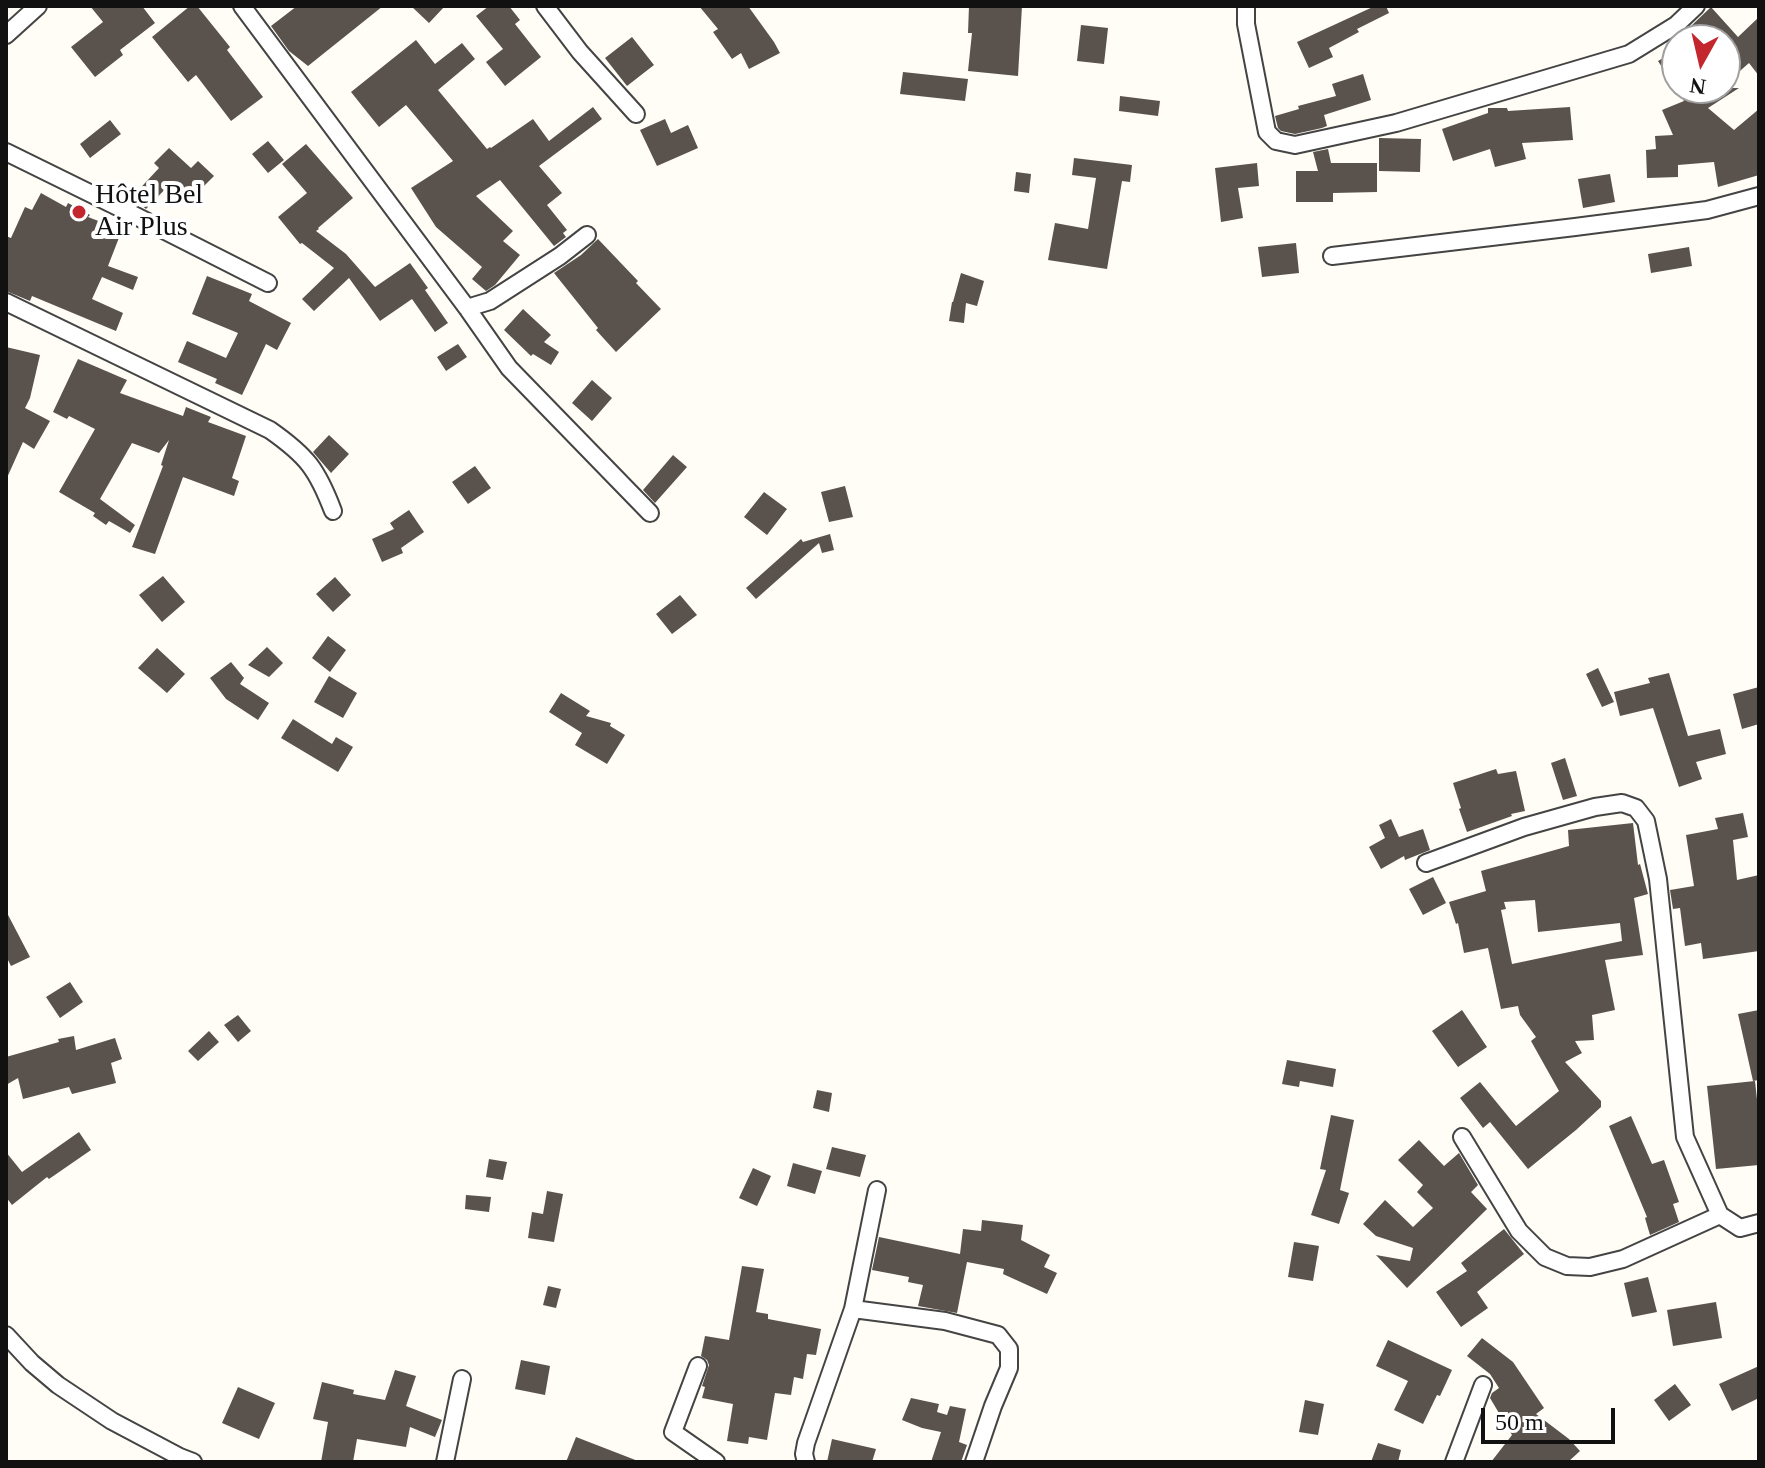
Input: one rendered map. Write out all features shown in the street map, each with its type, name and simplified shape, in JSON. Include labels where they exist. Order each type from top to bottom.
[{"type":"street","points":[[6,35],[38,6]]},
{"type":"street","points":[[242,6],[509,368],[650,513]]},
{"type":"street","points":[[545,6],[580,52],[636,114]]},
{"type":"street","points":[[1246,6],[1246,24],[1267,132],[1276,141],[1295,145],[1396,123],[1629,54],[1676,25],[1696,6]]},
{"type":"street","points":[[6,152],[268,283]]},
{"type":"street","points":[[1332,256],[1707,210],[1759,196]]},
{"type":"street","points":[[467,308],[490,301],[587,235]]},
{"type":"street","points":[[6,302],[270,430],[307,459],[322,483],[333,511]]},
{"type":"street","points":[[1426,863],[1524,827],[1595,807],[1622,803],[1636,808],[1646,821],[1658,879],[1685,1137],[1720,1215],[1740,1228],[1759,1223]]},
{"type":"street","points":[[1462,1137],[1519,1231],[1545,1257],[1567,1266],[1590,1267],[1623,1259],[1720,1215]]},
{"type":"street","points":[[806,1462],[806,1443],[853,1309],[877,1190]]},
{"type":"street","points":[[853,1309],[945,1321],[998,1335],[1009,1349],[1009,1368],[974,1462]]},
{"type":"street","points":[[6,1335],[58,1385],[112,1421],[193,1462]]},
{"type":"street","points":[[698,1366],[673,1432],[716,1462]]},
{"type":"street","points":[[445,1462],[462,1379]]},
{"type":"street","points":[[1454,1462],[1483,1385]]},
{"type":"building","points":[[90,6],[142,6],[155,23],[120,50],[123,55],[95,77],[71,47],[103,22]]},
{"type":"building","points":[[190,6],[197,6],[230,47],[227,50],[263,97],[231,121],[196,75],[188,82],[152,37]]},
{"type":"building","points":[[297,6],[383,6],[308,66],[289,51],[271,26]]},
{"type":"building","points":[[411,6],[445,6],[429,23]]},
{"type":"building","points":[[489,6],[509,6],[520,20],[515,24],[541,57],[505,86],[486,62],[503,49],[476,16]]},
{"type":"building","points":[[699,6],[748,6],[780,53],[749,69],[741,53],[732,59],[713,32],[718,29]]},
{"type":"building","points":[[969,6],[1022,6],[1018,76],[968,71],[972,33],[968,33]]},
{"type":"building","points":[[1375,6],[1386,6],[1389,13],[1329,48],[1333,57],[1309,68],[1297,42]]},
{"type":"building","points":[[1711,7],[1726,24],[1693,24]]},
{"type":"building","points":[[1759,17],[1759,76],[1749,63],[1741,70],[1741,34]]},
{"type":"building","points":[[1081,25],[1108,28],[1104,64],[1077,61]]},
{"type":"building","points":[[632,37],[654,65],[627,86],[605,58]]},
{"type":"building","points":[[416,40],[435,64],[462,43],[475,59],[438,90],[487,149],[533,119],[549,141],[593,107],[602,119],[539,166],[562,193],[547,205],[567,230],[563,233],[566,237],[554,246],[500,180],[476,196],[513,231],[503,241],[520,255],[495,285],[486,291],[472,279],[482,267],[436,227],[411,188],[453,161],[406,105],[379,127],[351,92]]},
{"type":"building","points":[[903,72],[968,79],[965,101],[900,94]]},
{"type":"building","points":[[1363,74],[1371,100],[1324,115],[1327,126],[1322,128],[1295,134],[1278,128],[1275,116],[1336,96],[1332,84]]},
{"type":"building","points":[[1120,96],[1160,101],[1158,116],[1119,111]]},
{"type":"building","points":[[1677,104],[1714,104],[1708,108],[1734,130],[1759,109],[1759,175],[1718,187],[1714,162],[1678,165],[1678,177],[1647,178],[1646,150],[1656,149],[1655,136],[1673,135],[1662,110]]},
{"type":"building","points":[[1570,107],[1573,140],[1522,143],[1526,159],[1495,167],[1490,149],[1453,161],[1442,129],[1488,113],[1488,108],[1507,108],[1508,111]]},
{"type":"building","points":[[665,119],[671,133],[688,125],[698,148],[657,166],[640,130]]},
{"type":"building","points":[[110,120],[121,134],[90,158],[80,144]]},
{"type":"building","points":[[1379,138],[1421,139],[1420,172],[1379,171]]},
{"type":"building","points":[[268,141],[284,160],[268,173],[252,154]]},
{"type":"building","points":[[306,144],[353,198],[316,231],[346,254],[375,287],[410,263],[448,323],[435,332],[412,299],[380,321],[349,278],[314,311],[302,299],[334,268],[300,244],[278,217],[307,193],[282,164]]},
{"type":"building","points":[[169,148],[191,168],[198,161],[214,176],[189,201],[171,183],[146,209],[132,197],[159,168],[154,163]]},
{"type":"building","points":[[1328,149],[1331,163],[1377,163],[1377,192],[1333,193],[1333,202],[1296,202],[1296,171],[1318,171],[1313,152]]},
{"type":"building","points":[[1074,158],[1132,165],[1130,182],[1122,181],[1107,269],[1048,260],[1055,223],[1088,229],[1096,178],[1072,175]]},
{"type":"building","points":[[1257,163],[1259,186],[1238,188],[1243,218],[1221,222],[1215,168]]},
{"type":"building","points":[[1016,172],[1031,174],[1029,193],[1014,191]]},
{"type":"building","points":[[1610,174],[1615,202],[1583,208],[1578,179]]},
{"type":"building","points":[[41,193],[122,230],[108,266],[138,277],[133,290],[102,277],[92,299],[123,313],[116,331],[32,296],[30,301],[6,291],[6,236],[11,238],[25,207],[32,210]]},
{"type":"building","points":[[598,239],[661,309],[616,352],[554,273]]},
{"type":"building","points":[[1296,243],[1299,273],[1262,277],[1258,247]]},
{"type":"building","points":[[1689,247],[1692,266],[1651,273],[1648,254]]},
{"type":"building","points":[[961,273],[984,281],[977,306],[966,303],[964,323],[949,321]]},
{"type":"building","points":[[207,276],[252,294],[249,301],[291,323],[277,350],[266,344],[242,395],[215,383],[217,379],[178,362],[187,341],[226,358],[238,333],[192,314]]},
{"type":"building","points":[[523,309],[551,335],[544,342],[559,352],[551,365],[533,354],[531,356],[504,330]]},
{"type":"building","points":[[458,344],[467,357],[446,371],[437,357]]},
{"type":"building","points":[[6,347],[40,355],[25,408],[50,421],[34,449],[23,442],[6,480]]},
{"type":"building","points":[[78,359],[127,380],[120,393],[183,416],[186,407],[211,417],[208,422],[246,436],[232,478],[239,481],[234,496],[183,477],[155,554],[132,547],[163,466],[169,440],[159,453],[132,443],[100,499],[135,525],[130,533],[109,521],[106,525],[93,516],[95,513],[59,492],[95,429],[53,412]]},
{"type":"building","points":[[592,380],[612,398],[592,421],[572,403]]},
{"type":"building","points":[[329,435],[349,454],[331,473],[313,452]]},
{"type":"building","points":[[673,455],[687,467],[655,503],[643,490]]},
{"type":"building","points":[[475,466],[491,488],[468,504],[452,482]]},
{"type":"building","points":[[845,486],[853,517],[829,522],[821,492]]},
{"type":"building","points":[[764,492],[787,509],[767,535],[744,517]]},
{"type":"building","points":[[409,510],[424,532],[401,548],[403,553],[382,562],[372,539],[394,529],[390,523]]},
{"type":"building","points":[[830,534],[834,550],[822,553],[819,543],[756,599],[746,588],[801,539],[803,542]]},
{"type":"building","points":[[163,576],[185,602],[162,622],[139,595]]},
{"type":"building","points":[[335,577],[351,595],[333,612],[316,594]]},
{"type":"building","points":[[680,595],[697,615],[672,634],[656,614]]},
{"type":"building","points":[[328,636],[346,650],[330,672],[312,658]]},
{"type":"building","points":[[267,647],[283,663],[269,677],[248,665]]},
{"type":"building","points":[[157,648],[185,674],[167,693],[138,668]]},
{"type":"building","points":[[231,662],[244,678],[240,684],[269,703],[258,720],[226,699],[210,678]]},
{"type":"building","points":[[1598,668],[1614,702],[1602,707],[1586,674]]},
{"type":"building","points":[[1669,673],[1688,736],[1720,729],[1726,754],[1696,762],[1702,779],[1679,787],[1653,708],[1620,716],[1614,692],[1650,683],[1648,678]]},
{"type":"building","points":[[329,676],[357,693],[343,718],[314,702]]},
{"type":"building","points":[[1759,687],[1759,724],[1742,729],[1733,694]]},
{"type":"building","points":[[561,693],[590,711],[586,716],[611,723],[610,726],[625,735],[607,764],[575,745],[582,733],[549,712]]},
{"type":"building","points":[[293,719],[332,744],[336,737],[353,747],[338,772],[281,738]]},
{"type":"building","points":[[1565,758],[1577,796],[1563,800],[1551,763]]},
{"type":"building","points":[[1496,769],[1498,774],[1516,771],[1525,811],[1467,832],[1453,783]]},
{"type":"building","points":[[1743,813],[1748,837],[1733,840],[1737,880],[1759,875],[1759,951],[1703,959],[1701,943],[1685,946],[1680,908],[1673,909],[1670,890],[1694,886],[1686,835],[1718,829],[1715,818]]},
{"type":"building","points":[[1391,819],[1399,837],[1423,829],[1430,850],[1405,860],[1404,856],[1381,869],[1369,847],[1385,838],[1379,825]]},
{"type":"building","points":[[1633,823],[1638,865],[1648,894],[1634,898],[1643,955],[1605,960],[1615,1010],[1592,1015],[1594,1040],[1575,1041],[1582,1053],[1565,1062],[1601,1101],[1601,1107],[1528,1169],[1490,1122],[1483,1128],[1460,1098],[1480,1082],[1516,1126],[1559,1091],[1531,1041],[1536,1037],[1520,1015],[1518,1006],[1501,1009],[1488,948],[1464,953],[1458,923],[1449,902],[1486,891],[1481,871],[1569,846],[1568,830]],"holes":[[[1535,900],[1538,932],[1620,923],[1622,941],[1512,964],[1501,910],[1506,909],[1504,902]]]},
{"type":"building","points":[[1433,877],[1446,903],[1423,915],[1409,889]]},
{"type":"building","points":[[6,911],[30,957],[11,966],[6,956]]},
{"type":"building","points":[[70,982],[83,1002],[60,1018],[46,997]]},
{"type":"building","points":[[1462,1010],[1487,1047],[1458,1067],[1432,1031]]},
{"type":"building","points":[[1759,1010],[1759,1080],[1753,1081],[1738,1014]]},
{"type":"building","points":[[238,1015],[251,1031],[238,1042],[224,1025]]},
{"type":"building","points":[[209,1031],[219,1042],[198,1061],[188,1051]]},
{"type":"building","points":[[74,1036],[76,1050],[115,1038],[122,1059],[111,1063],[116,1083],[72,1094],[69,1087],[23,1099],[18,1078],[6,1085],[6,1057]]},
{"type":"building","points":[[1287,1060],[1336,1069],[1333,1087],[1300,1081],[1299,1087],[1282,1084]]},
{"type":"building","points":[[1755,1081],[1759,1165],[1716,1169],[1707,1086]]},
{"type":"building","points":[[817,1090],[832,1093],[829,1112],[813,1108]]},
{"type":"building","points":[[1331,1115],[1354,1120],[1340,1190],[1349,1193],[1339,1224],[1311,1215],[1326,1170],[1320,1169]]},
{"type":"building","points":[[1631,1116],[1652,1164],[1664,1160],[1679,1202],[1673,1204],[1679,1222],[1650,1235],[1647,1217],[1609,1126]]},
{"type":"building","points":[[79,1132],[91,1150],[49,1179],[47,1177],[12,1205],[6,1197],[6,1152],[22,1172]]},
{"type":"building","points":[[1419,1140],[1444,1166],[1459,1153],[1478,1185],[1471,1192],[1487,1209],[1407,1288],[1376,1255],[1410,1261],[1413,1248],[1376,1236],[1363,1224],[1385,1200],[1413,1227],[1433,1208],[1417,1192],[1423,1185],[1398,1160]]},
{"type":"building","points":[[832,1147],[866,1155],[860,1177],[826,1169]]},
{"type":"building","points":[[489,1159],[507,1162],[503,1180],[486,1177]]},
{"type":"building","points":[[793,1163],[822,1171],[815,1194],[787,1186]]},
{"type":"building","points":[[753,1168],[771,1176],[757,1206],[739,1198]]},
{"type":"building","points":[[547,1191],[563,1194],[554,1242],[528,1238],[532,1212],[543,1214]]},
{"type":"building","points":[[466,1195],[491,1197],[489,1212],[465,1209]]},
{"type":"building","points":[[982,1220],[1023,1225],[1021,1240],[1050,1255],[1044,1267],[1057,1273],[1047,1294],[1003,1274],[1004,1269],[967,1262],[957,1313],[918,1306],[923,1285],[908,1282],[909,1277],[872,1270],[879,1237],[960,1254],[963,1229],[981,1231]]},
{"type":"building","points":[[1504,1229],[1524,1254],[1477,1292],[1488,1308],[1461,1327],[1436,1292],[1467,1271],[1461,1263]]},
{"type":"building","points":[[1294,1242],[1319,1246],[1313,1281],[1288,1277]]},
{"type":"building","points":[[742,1266],[764,1269],[756,1312],[768,1314],[768,1319],[821,1329],[816,1355],[807,1354],[803,1379],[794,1377],[791,1395],[775,1393],[767,1440],[749,1437],[748,1444],[727,1441],[733,1404],[702,1398],[705,1387],[702,1386],[709,1365],[701,1356],[705,1336],[729,1340]]},
{"type":"building","points":[[1648,1277],[1657,1312],[1632,1317],[1624,1283]]},
{"type":"building","points":[[548,1286],[561,1289],[556,1308],[543,1305]]},
{"type":"building","points":[[1716,1302],[1722,1338],[1673,1346],[1667,1310]]},
{"type":"building","points":[[1482,1338],[1513,1362],[1544,1408],[1536,1414],[1580,1451],[1568,1462],[1491,1462],[1512,1435],[1490,1398],[1499,1388],[1490,1374],[1467,1356]]},
{"type":"building","points":[[1388,1340],[1452,1370],[1423,1424],[1394,1410],[1408,1381],[1376,1366]]},
{"type":"building","points":[[521,1360],[550,1366],[545,1395],[515,1389]]},
{"type":"building","points":[[1759,1366],[1759,1398],[1732,1411],[1719,1384]]},
{"type":"building","points":[[395,1370],[416,1376],[406,1406],[442,1420],[435,1437],[410,1427],[406,1447],[357,1439],[353,1462],[321,1462],[328,1422],[313,1419],[322,1382],[354,1390],[353,1394],[385,1400]]},
{"type":"building","points":[[1675,1384],[1691,1405],[1669,1421],[1654,1400]]},
{"type":"building","points":[[238,1387],[275,1403],[259,1439],[222,1423]]},
{"type":"building","points":[[911,1398],[939,1404],[937,1412],[947,1415],[950,1406],[966,1409],[959,1442],[967,1445],[961,1462],[931,1462],[941,1432],[902,1420]]},
{"type":"building","points":[[1305,1400],[1324,1404],[1318,1435],[1299,1432]]},
{"type":"building","points":[[576,1437],[638,1461],[566,1462]]},
{"type":"building","points":[[832,1439],[876,1449],[872,1462],[827,1462]]},
{"type":"building","points":[[1378,1443],[1401,1450],[1398,1462],[1371,1462]]},
{"type":"place","name":"Hôtel Bel Air Plus","points":[[79,212]]}]
